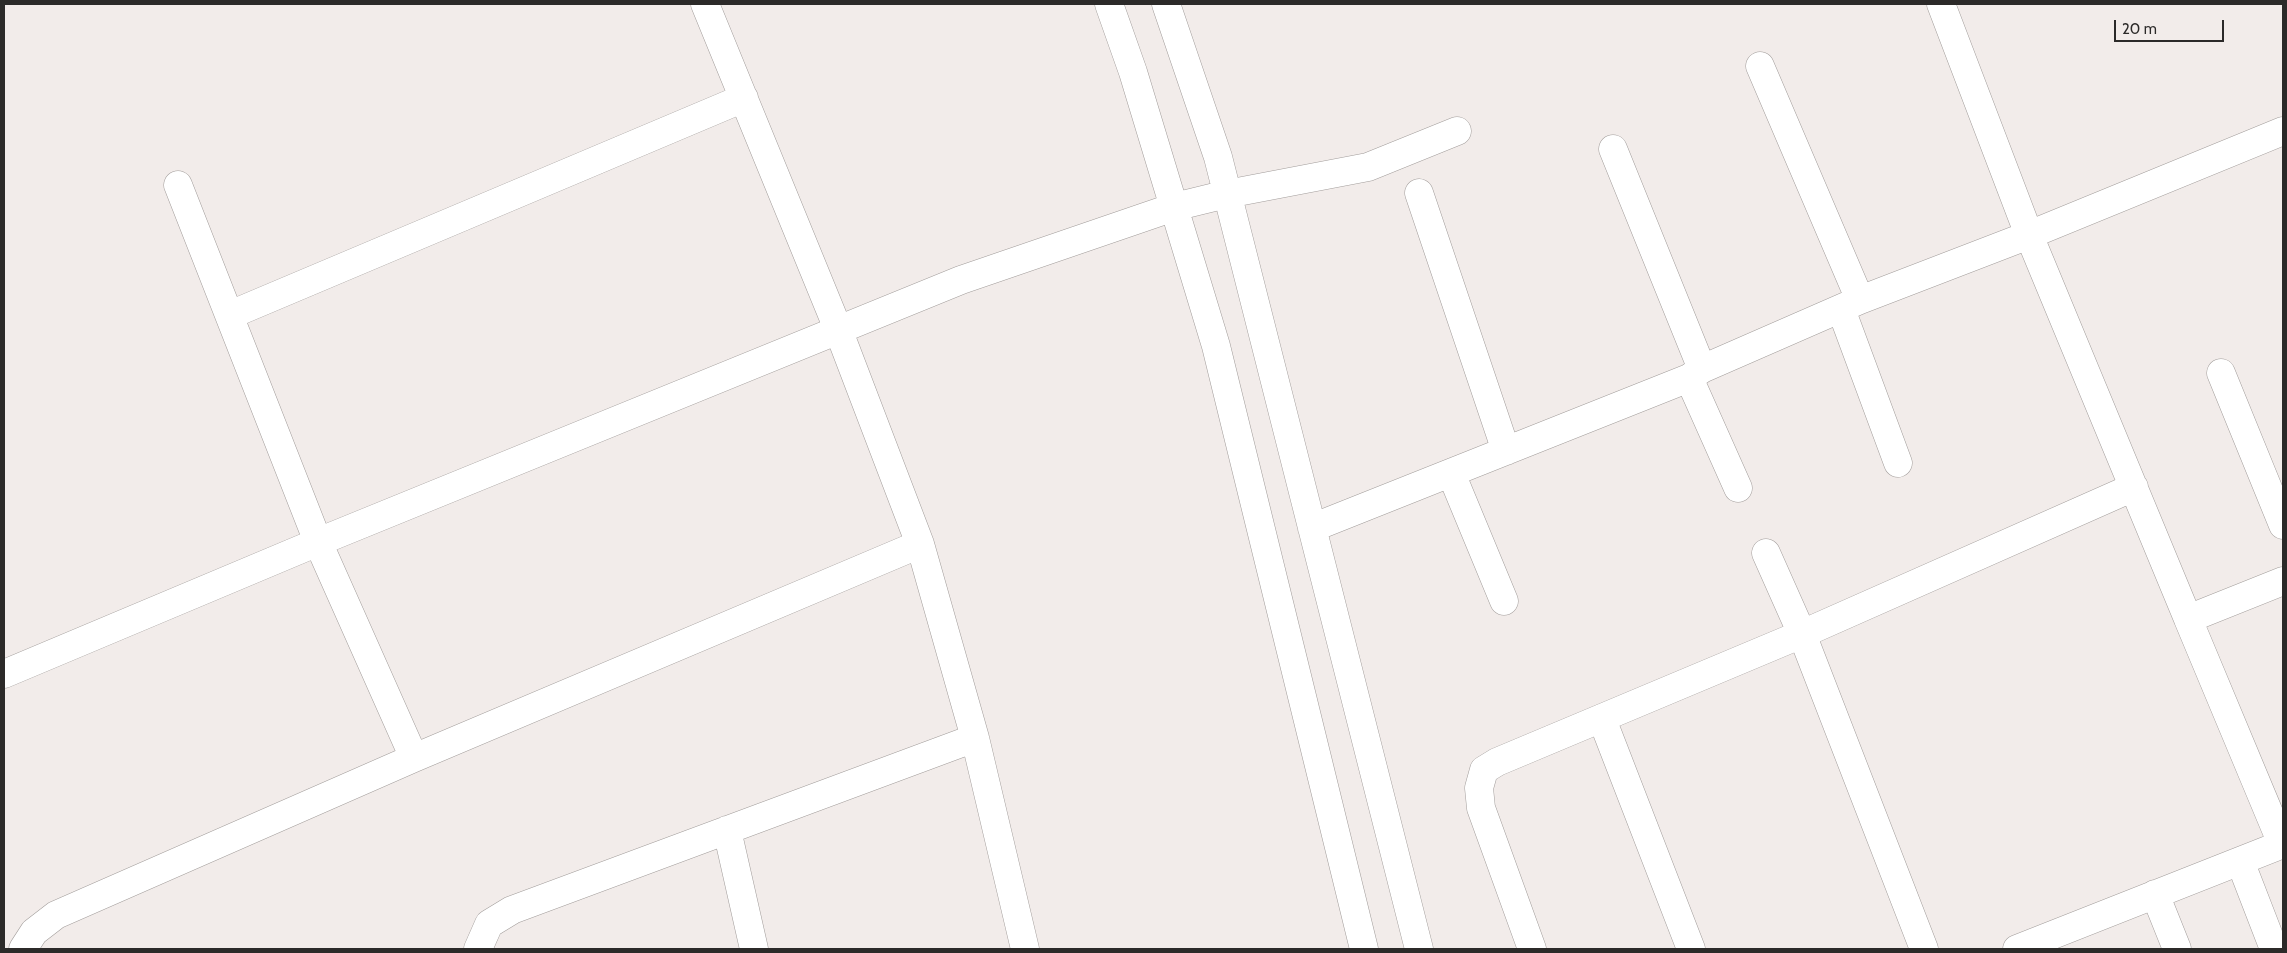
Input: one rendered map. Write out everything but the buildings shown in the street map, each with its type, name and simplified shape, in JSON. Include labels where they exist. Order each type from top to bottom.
[{"type":"street","points":[[705,4],[838,328],[920,544],[975,738],[1025,949]]},
{"type":"street","points":[[1109,4],[1133,72],[1216,346],[1364,949]]},
{"type":"street","points":[[1166,4],[1218,157],[1419,949]]},
{"type":"street","points":[[1941,4],[2028,235],[2283,844],[2017,949]]},
{"type":"street","points":[[1760,66],[1850,305],[1898,463]]},
{"type":"street","points":[[230,314],[744,98]]},
{"type":"street","points":[[4,674],[318,542],[838,328],[961,280],[1174,207],[1227,194],[1368,167],[1457,131]]},
{"type":"street","points":[[1312,528],[1695,374],[1850,305],[2283,131]]},
{"type":"street","points":[[1613,148],[1738,488]]},
{"type":"street","points":[[178,185],[318,542],[414,758]]},
{"type":"street","points":[[1419,193],[1506,451]]},
{"type":"street","points":[[2220,373],[2283,524]]},
{"type":"street","points":[[1452,473],[1504,601]]},
{"type":"street","points":[[1532,949],[1481,808],[1479,788],[1484,770],[1498,762],[1802,634],[2134,487]]},
{"type":"street","points":[[23,949],[34,932],[56,915],[414,758],[920,544]]},
{"type":"street","points":[[1766,552],[1802,634],[1924,949]]},
{"type":"street","points":[[2188,619],[2283,581]]},
{"type":"street","points":[[1602,718],[1691,949]]},
{"type":"street","points":[[478,949],[489,924],[512,910],[975,738]]},
{"type":"street","points":[[727,830],[754,949]]},
{"type":"street","points":[[2240,861],[2274,949]]},
{"type":"street","points":[[2155,894],[2177,949]]}]
